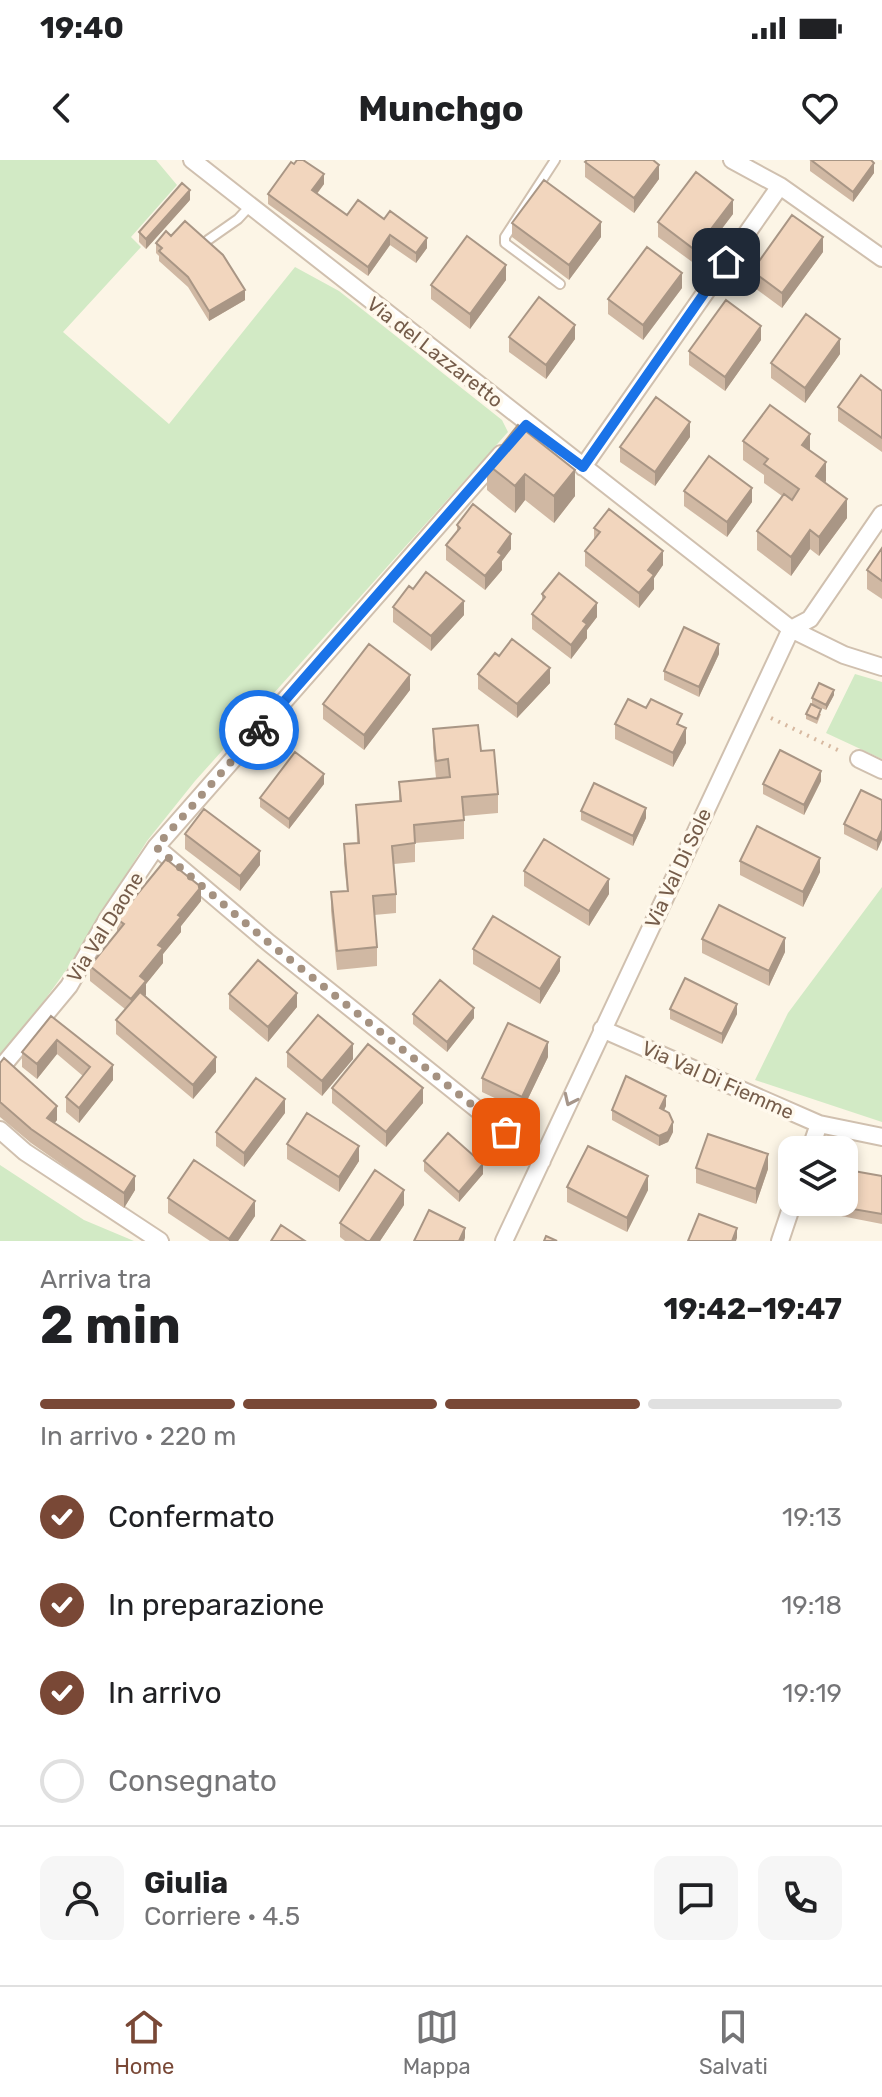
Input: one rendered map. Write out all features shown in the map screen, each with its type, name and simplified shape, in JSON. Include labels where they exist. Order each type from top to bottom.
[{"type":"street","name":"Via del Lazzaretto","points":[[192,160],[526,425],[791,629],[844,655],[882,667]]},
{"type":"street","points":[[732,160],[780,186],[882,258]]},
{"type":"street","points":[[583,467],[780,186]]},
{"type":"street","name":"Via Val Daone","points":[[0,1069],[69,986],[108,918],[156,847],[526,425]]},
{"type":"street","name":"Via Val Di Sole","points":[[504,1241],[791,629],[810,619],[882,514]]},
{"type":"street","points":[[859,759],[882,770]]},
{"type":"street","points":[[156,847],[269,943],[542,1161]]},
{"type":"street","name":"Via Val Di Fiemme","points":[[602,1029],[819,1124],[882,1137]]},
{"type":"street","points":[[815,1136],[819,1124]]},
{"type":"street","points":[[0,1130],[25,1152],[160,1241]]},
{"type":"street","points":[[780,1241],[788,1216]]},
{"type":"lane","points":[[555,160],[505,237],[505,243],[560,284]]},
{"type":"lane","points":[[208,240],[251,206]]},
{"type":"path","points":[[764,715],[859,759]]},
{"type":"green space","points":[[0,160],[156,160],[177,185],[131,237],[141,247],[63,332],[169,424],[295,267],[339,291],[502,420],[508,432],[195,781],[147,841],[67,969],[0,1062]]},
{"type":"green space","points":[[855,674],[882,682],[882,759],[826,733]]},
{"type":"green space","points":[[882,887],[882,1122],[755,1080],[788,1013]]},
{"type":"green space","points":[[0,1165],[84,1220],[134,1241],[0,1241]]},
{"type":"building","points":[[297,160],[303,160],[324,174],[312,190],[347,215],[358,200],[384,219],[390,211],[427,238],[416,253],[390,235],[368,267],[268,194],[291,162],[294,164]]},
{"type":"building","points":[[653,160],[659,165],[634,198],[585,162]]},
{"type":"building","points":[[811,160],[871,160],[874,163],[853,192]]},
{"type":"building","points":[[696,172],[733,200],[695,250],[658,222]]},
{"type":"building","points":[[544,180],[601,222],[569,265],[512,223]]},
{"type":"building","points":[[182,183],[190,190],[146,239],[139,232]]},
{"type":"building","points":[[792,215],[823,237],[782,293],[752,271]]},
{"type":"building","points":[[185,221],[223,255],[245,290],[209,311],[188,277],[159,251],[162,248],[156,243],[166,231],[171,236]]},
{"type":"building","points":[[467,236],[506,265],[470,314],[431,285]]},
{"type":"building","points":[[647,247],[682,273],[643,325],[608,299]]},
{"type":"building","points":[[539,297],[575,325],[546,365],[509,337]]},
{"type":"building","points":[[726,300],[761,326],[725,377],[689,351]]},
{"type":"building","points":[[806,314],[840,339],[805,388],[771,363]]},
{"type":"building","points":[[861,375],[882,391],[882,438],[838,407]]},
{"type":"building","points":[[656,397],[690,422],[655,472],[620,447]]},
{"type":"building","points":[[770,405],[810,434],[802,445],[826,462],[816,476],[847,499],[819,537],[810,530],[791,557],[757,531],[784,494],[792,500],[799,489],[764,464],[768,459],[743,441]]},
{"type":"building","points":[[518,425],[575,470],[554,496],[525,474],[515,486],[487,464]]},
{"type":"building","points":[[709,456],[752,488],[727,522],[684,491]]},
{"type":"building","points":[[473,504],[511,534],[498,552],[502,555],[485,576],[446,545]]},
{"type":"building","points":[[609,509],[663,551],[648,570],[654,575],[639,593],[585,551],[600,532],[594,528]]},
{"type":"building","points":[[882,548],[882,581],[867,570]]},
{"type":"building","points":[[426,572],[464,601],[431,636],[393,607],[409,586],[413,589]]},
{"type":"building","points":[[559,573],[597,603],[583,621],[587,624],[571,645],[532,614],[545,597],[542,594]]},
{"type":"building","points":[[684,627],[719,644],[699,687],[664,671]]},
{"type":"building","points":[[512,639],[550,668],[517,704],[478,674],[495,653],[499,656]]},
{"type":"building","points":[[369,644],[410,675],[364,735],[323,704]]},
{"type":"building","points":[[819,683],[834,690],[826,705],[812,698]]},
{"type":"building","points":[[628,699],[646,708],[651,699],[682,714],[677,724],[686,728],[673,753],[615,724]]},
{"type":"building","points":[[811,704],[821,709],[817,719],[806,714]]},
{"type":"building","points":[[478,725],[481,751],[494,750],[498,794],[462,797],[464,820],[414,825],[415,843],[392,846],[396,894],[373,896],[377,947],[337,951],[331,892],[348,891],[344,844],[359,843],[356,805],[401,801],[399,782],[450,777],[448,759],[436,761],[433,729]]},
{"type":"building","points":[[780,750],[821,771],[804,805],[763,784]]},
{"type":"building","points":[[295,752],[324,774],[289,819],[260,798]]},
{"type":"building","points":[[594,783],[646,808],[633,836],[581,811]]},
{"type":"building","points":[[861,790],[882,800],[882,830],[877,841],[844,824]]},
{"type":"building","points":[[204,809],[260,851],[240,876],[185,834]]},
{"type":"building","points":[[757,826],[820,858],[803,892],[740,861]]},
{"type":"building","points":[[544,839],[609,879],[589,911],[524,871]]},
{"type":"building","points":[[166,859],[201,887],[158,945],[163,948],[140,976],[146,981],[131,999],[90,966],[124,924],[117,919]]},
{"type":"building","points":[[719,905],[785,938],[769,971],[702,939]]},
{"type":"building","points":[[493,916],[560,957],[540,989],[473,949]]},
{"type":"building","points":[[258,960],[297,993],[268,1027],[229,994]]},
{"type":"building","points":[[685,978],[737,1004],[722,1034],[670,1009]]},
{"type":"building","points":[[440,980],[474,1008],[447,1042],[413,1014]]},
{"type":"building","points":[[140,992],[216,1057],[193,1085],[116,1020]]},
{"type":"building","points":[[318,1015],[353,1044],[322,1081],[287,1052]]},
{"type":"building","points":[[51,1016],[113,1065],[79,1108],[66,1097],[90,1067],[57,1040],[37,1064],[22,1052]]},
{"type":"building","points":[[508,1023],[548,1042],[522,1097],[482,1078]]},
{"type":"building","points":[[368,1044],[423,1088],[386,1132],[332,1088]]},
{"type":"building","points":[[4,1058],[57,1106],[47,1118],[135,1176],[124,1193],[31,1129],[0,1102],[0,1063]]},
{"type":"building","points":[[626,1076],[666,1096],[660,1108],[669,1113],[673,1122],[668,1132],[659,1136],[612,1110]]},
{"type":"building","points":[[256,1078],[285,1099],[244,1153],[216,1132]]},
{"type":"building","points":[[307,1113],[359,1146],[339,1177],[287,1144]]},
{"type":"building","points":[[448,1133],[483,1164],[459,1192],[424,1161]]},
{"type":"building","points":[[708,1134],[768,1154],[756,1189],[696,1168]]},
{"type":"building","points":[[588,1146],[648,1176],[627,1218],[567,1187]]},
{"type":"building","points":[[194,1160],[255,1201],[229,1239],[168,1198]]},
{"type":"building","points":[[375,1170],[404,1190],[370,1241],[367,1241],[340,1223]]},
{"type":"building","points":[[858,1172],[882,1176],[882,1214],[858,1210]]},
{"type":"building","points":[[429,1210],[465,1228],[459,1241],[414,1241]]},
{"type":"building","points":[[699,1214],[737,1228],[732,1241],[688,1241]]},
{"type":"building","points":[[281,1225],[305,1241],[271,1241]]},
{"type":"way so far","points":[[259,730],[156,847],[269,943],[506,1132]]},
{"type":"route","points":[[259,730],[526,425],[583,467],[726,262]]}]
